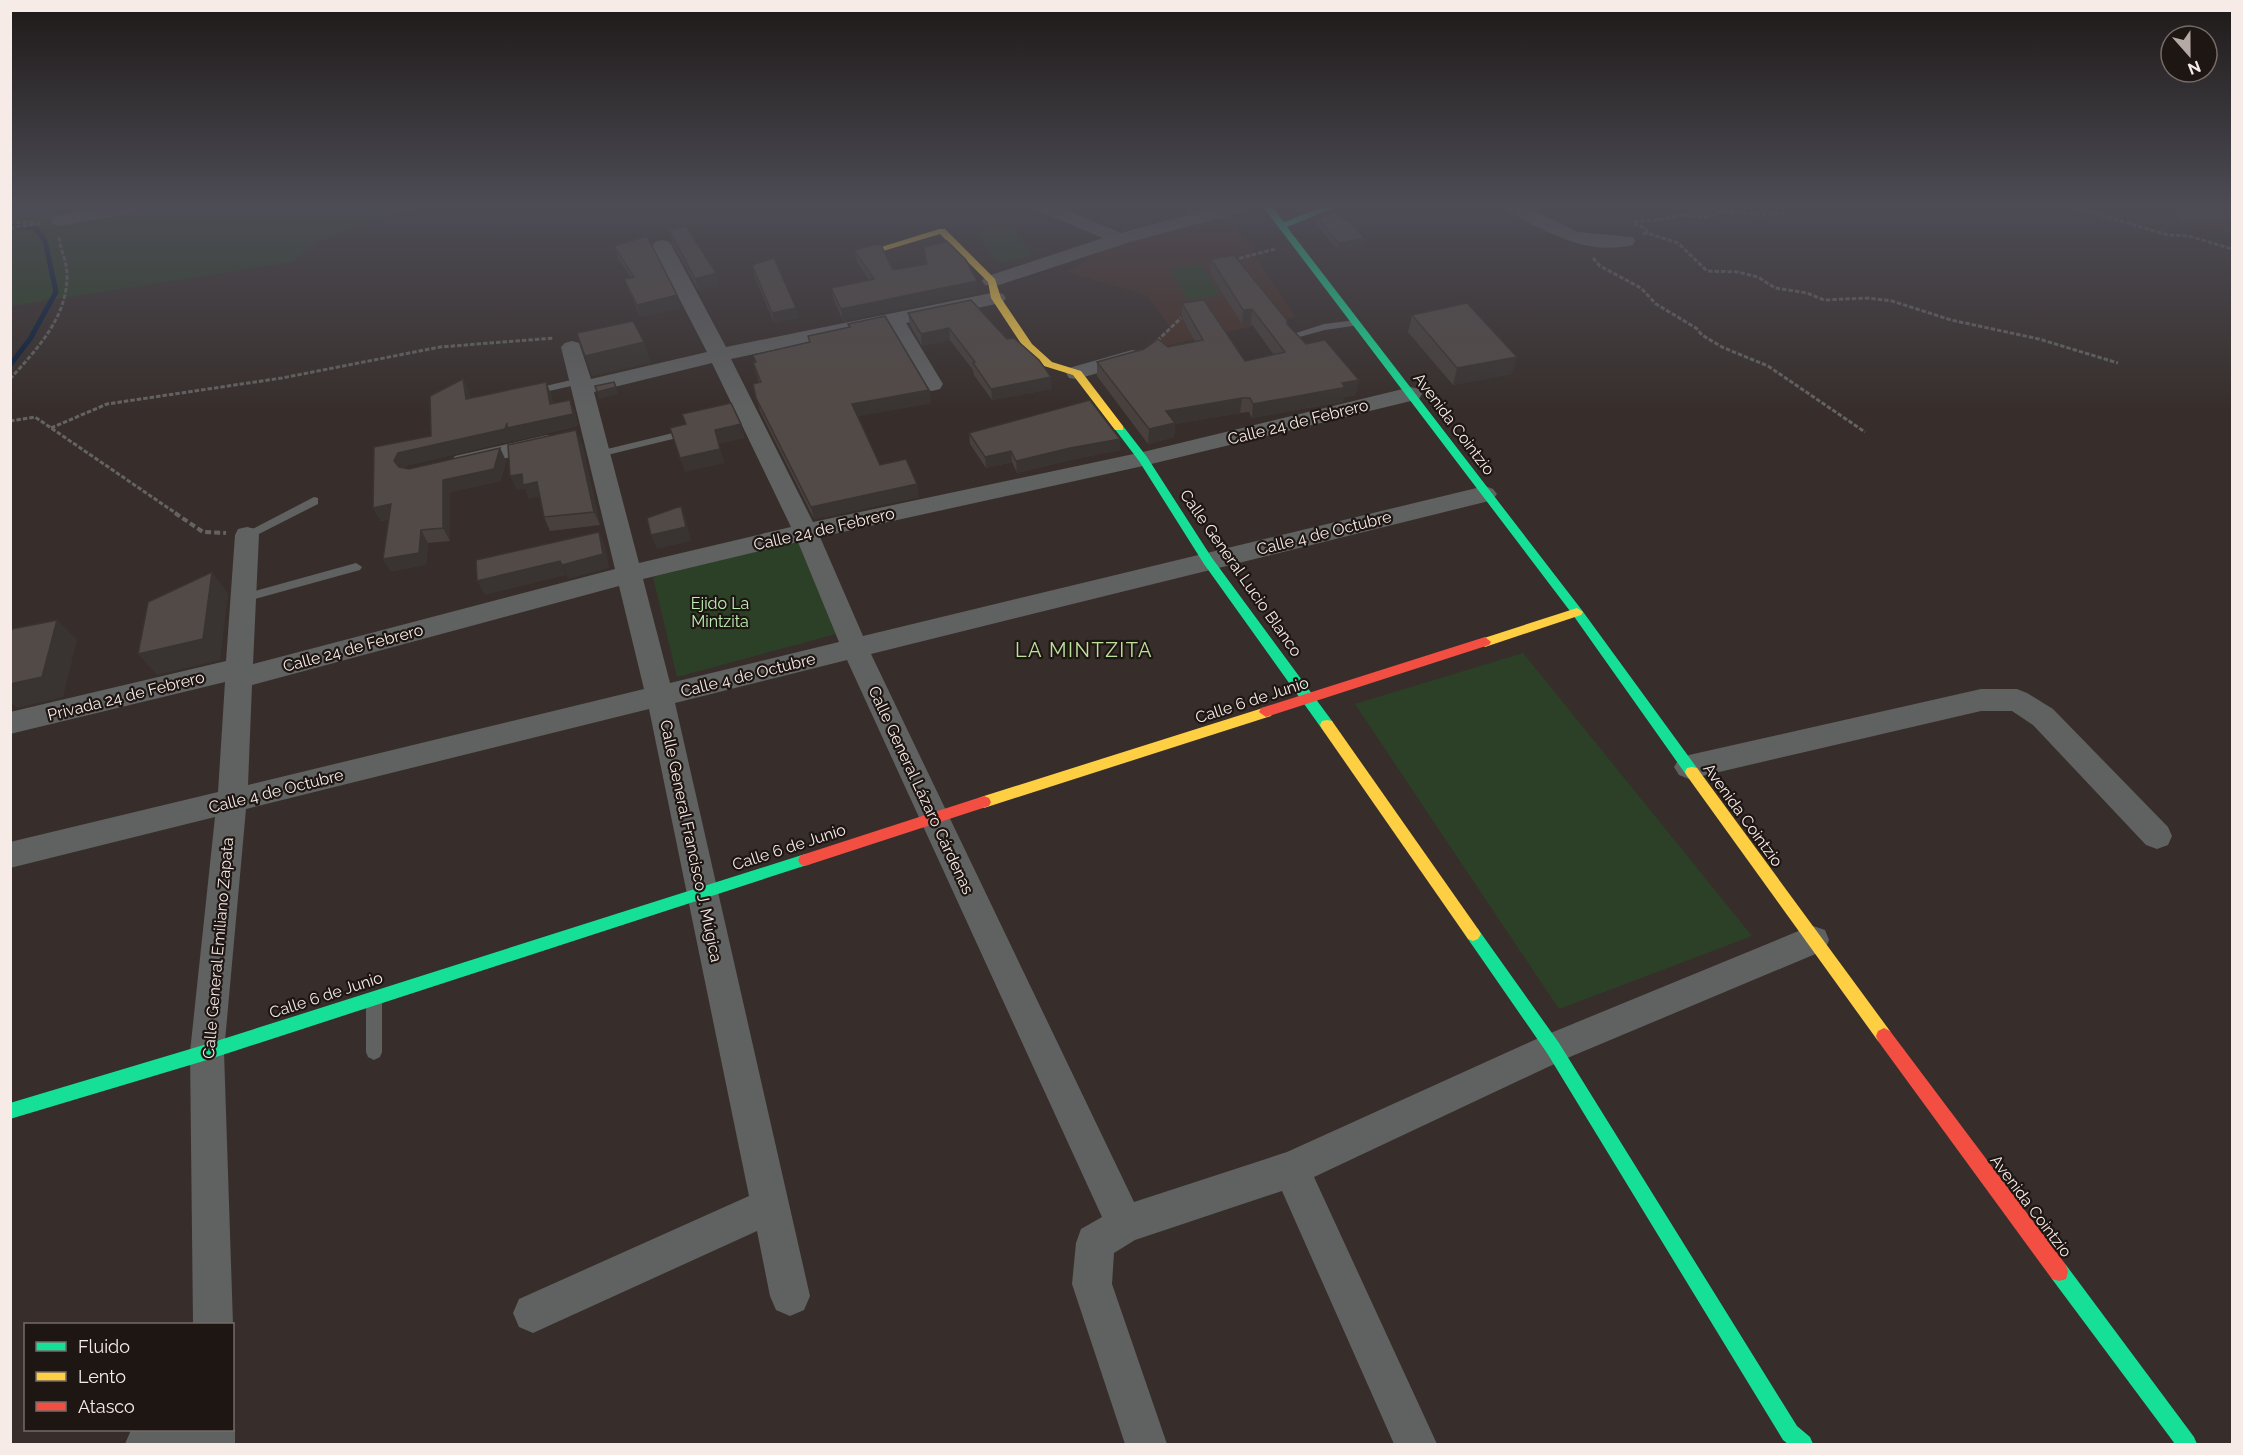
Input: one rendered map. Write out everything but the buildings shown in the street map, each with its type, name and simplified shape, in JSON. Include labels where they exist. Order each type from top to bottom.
[{"type":"street","name":"Calle General Lázaro Cárdenas","points":[[678,276],[806,532],[855,648],[1125,1224]]},
{"type":"street","points":[[982,276],[994,290],[1028,346],[1048,364],[1077,374],[1135,356],[1150,347]]},
{"type":"street","points":[[581,385],[894,319],[994,290],[1029,276]]},
{"type":"street","name":"Avenida Cointzio","points":[[1320,276],[1577,612],[1813,940],[2187,1444]]},
{"type":"street","points":[[894,319],[932,384]]},
{"type":"street","name":"Calle General Francisco J. Múgica","points":[[572,347],[660,696],[790,1296]]},
{"type":"street","name":"Calle General Lucio Blanco","points":[[1077,374],[1143,459],[1208,561],[1309,699],[1553,1048],[1790,1433],[1803,1444]]},
{"type":"street","name":"Calle 24 de Febrero","points":[[240,673],[806,532],[1143,459],[1411,394]]},
{"type":"street","points":[[437,467],[596,443]]},
{"type":"street","name":"Calle 4 de Octubre","points":[[10,855],[1485,494]]},
{"type":"street","name":"Calle General Emiliano Zapata","points":[[213,1323],[207,1052],[232,801],[247,535]]},
{"type":"street","name":"Calle 6 de Junio","points":[[10,1111],[207,1052],[1577,612]]},
{"type":"street","name":"Privada 24 de Febrero","points":[[10,723],[240,673]]},
{"type":"street","points":[[1689,767],[1981,700],[2017,700],[2043,717],[2157,836]]},
{"type":"street","points":[[1146,1444],[1092,1284],[1095,1243],[1125,1224],[1291,1168],[1553,1048],[1813,940]]},
{"type":"street","points":[[1291,1168],[1416,1444]]},
{"type":"street","points":[[533,1313],[770,1206]]},
{"type":"street","points":[[146,1444],[180,1431]]},
{"type":"lane","points":[[1292,336],[1324,327],[1356,323]]},
{"type":"lane","points":[[516,396],[581,385]]},
{"type":"lane","points":[[596,443],[677,435]]},
{"type":"lane","points":[[247,535],[314,501]]},
{"type":"lane","points":[[244,598],[356,567]]},
{"type":"lane","points":[[374,997],[374,1052]]},
{"type":"path","points":[[10,379],[44,340],[65,304],[68,276]]},
{"type":"path","points":[[1618,276],[1641,288],[1656,304],[1696,328],[1702,335],[1722,347],[1768,366],[1865,432]]},
{"type":"path","points":[[1754,276],[1775,288],[1807,293],[1824,300],[1868,298],[1892,301],[1951,320],[2038,339],[2118,363]]},
{"type":"path","points":[[1150,347],[1180,318]]},
{"type":"path","points":[[51,428],[107,404],[282,378],[440,347],[507,340],[563,338],[572,347]]},
{"type":"path","points":[[10,421],[35,417],[203,532],[247,535]]},
{"type":"shaded area","points":[[1080,276],[1268,276],[1295,317],[1151,349],[1148,345],[1170,327],[1146,295]]},
{"type":"green space","points":[[11,276],[204,276],[11,306]]},
{"type":"green space","points":[[1174,276],[1209,276],[1220,295],[1187,300]]},
{"type":"green space","name":"Ejido La Mintzita","points":[[802,539],[836,634],[677,677],[653,577]]},
{"type":"green space","points":[[1523,653],[1752,936],[1559,1009],[1355,704]]},
{"type":"waterway","points":[[10,365],[30,339],[56,292],[53,276]]},
{"type":"traffic: fast","points":[[1320,276],[1577,612],[1692,772]]},
{"type":"traffic: fast","points":[[1119,428],[1143,459],[1208,561],[1327,725]]},
{"type":"traffic: fast","points":[[10,1111],[207,1052],[805,860]]},
{"type":"traffic: fast","points":[[1473,934],[1553,1048],[1790,1433],[1803,1444]]},
{"type":"traffic: fast","points":[[2059,1272],[2187,1444]]},
{"type":"traffic: slow","points":[[987,276],[992,281],[996,298],[1028,346],[1048,364],[1077,373],[1119,428]]},
{"type":"traffic: slow","points":[[1485,642],[1577,612]]},
{"type":"traffic: slow","points":[[984,802],[1266,712]]},
{"type":"traffic: slow","points":[[1327,725],[1473,934]]},
{"type":"traffic: slow","points":[[1692,772],[1884,1036]]},
{"type":"traffic: jam","points":[[1266,712],[1485,642]]},
{"type":"traffic: jam","points":[[805,860],[984,802]]},
{"type":"traffic: jam","points":[[1884,1036],[2059,1272]]},
{"type":"district","name":"LA MINTZITA","points":[[1084,650]]}]
